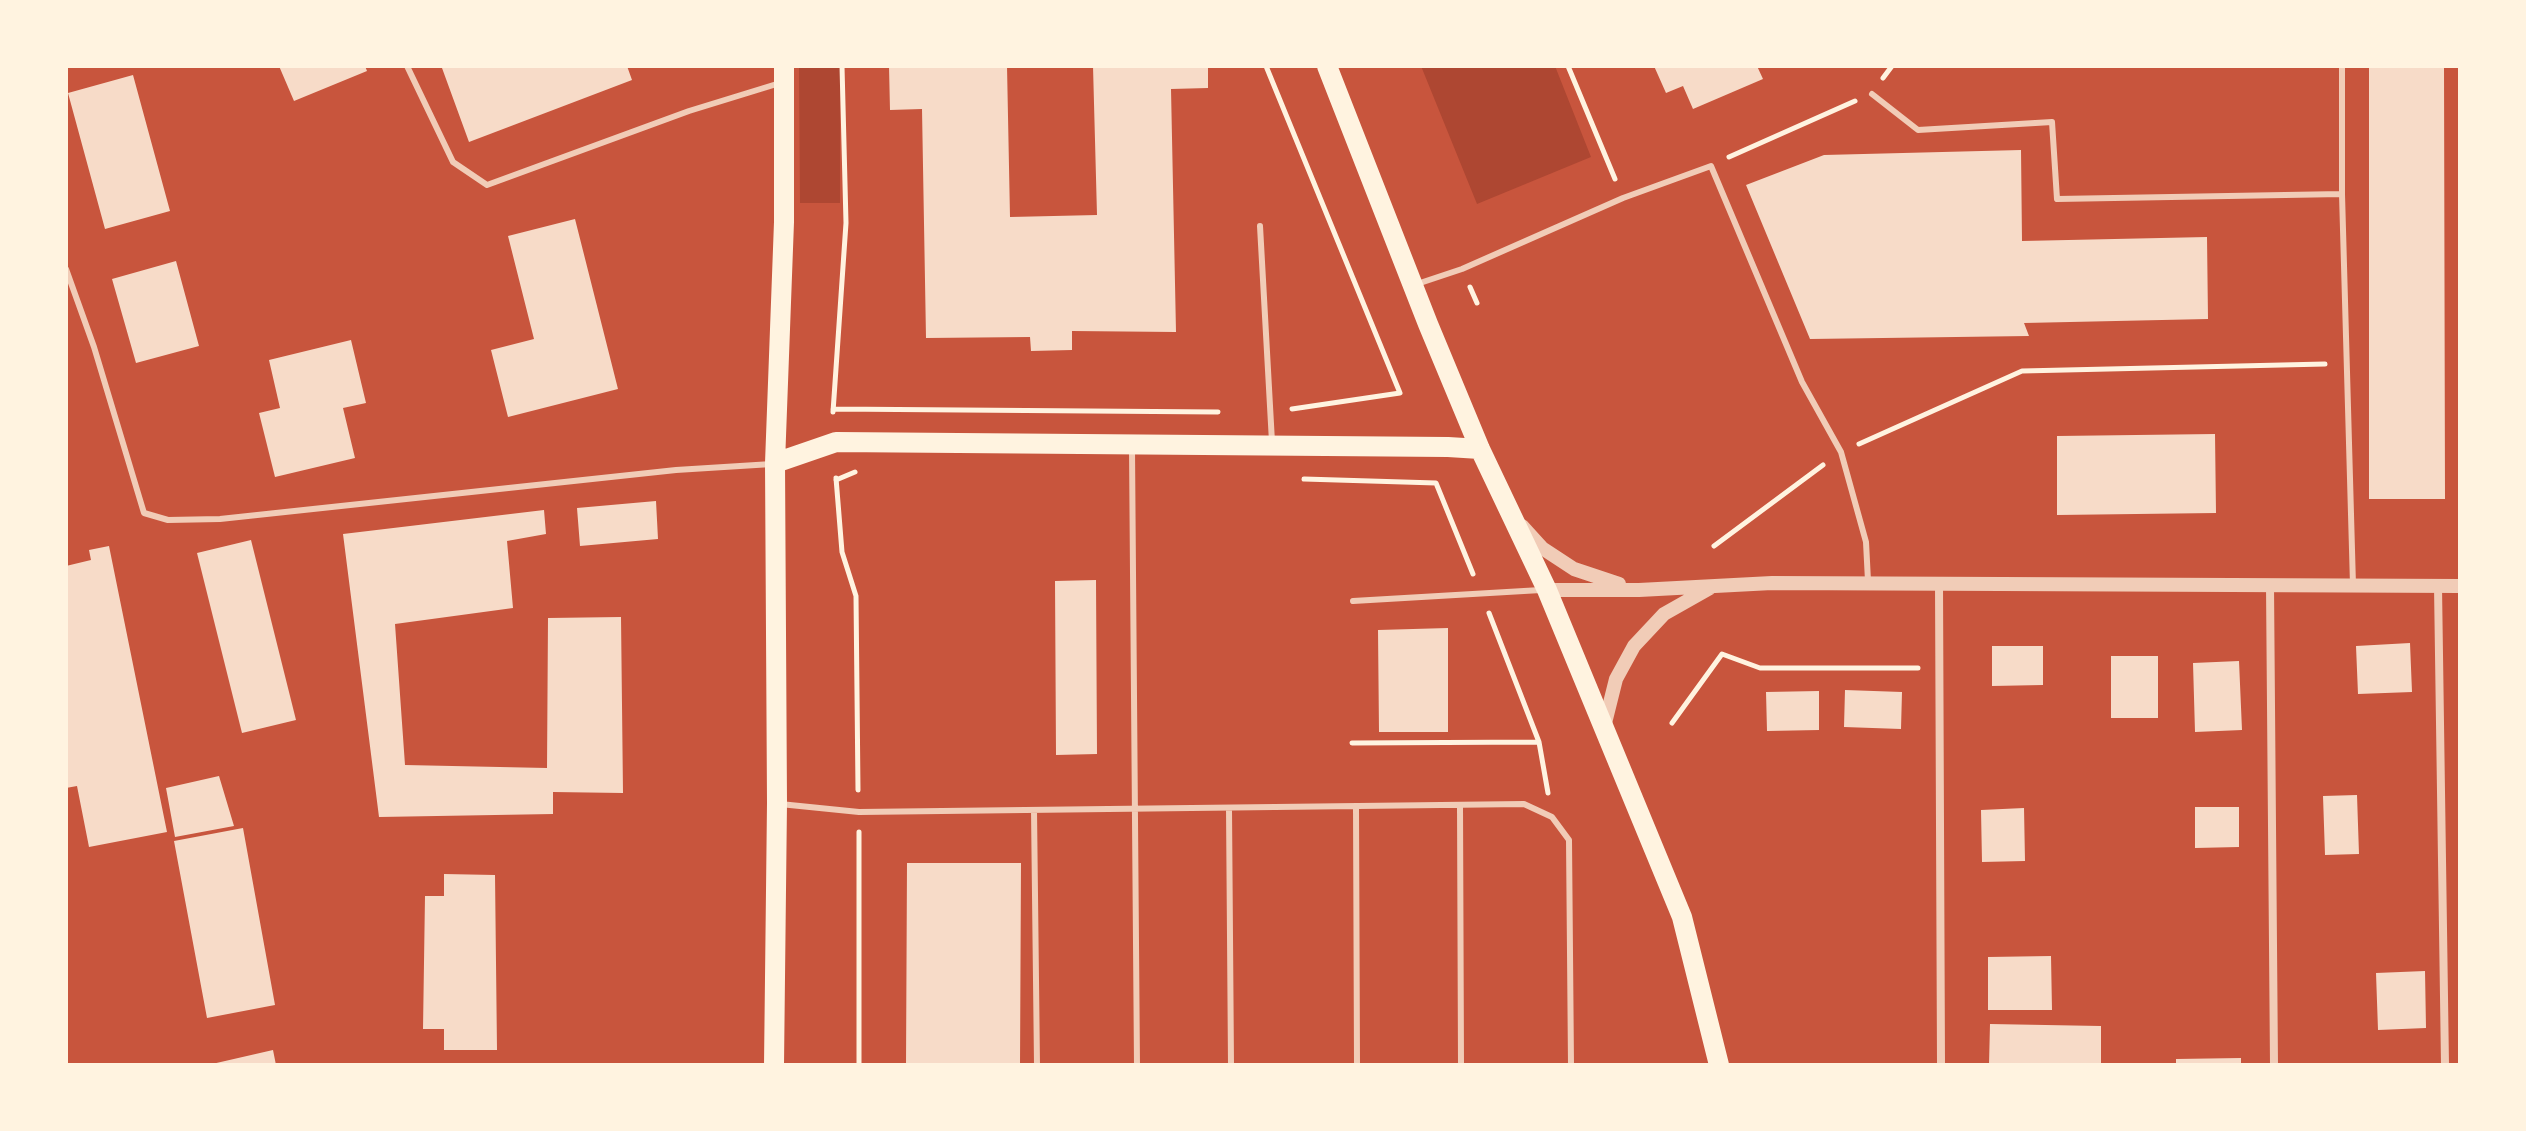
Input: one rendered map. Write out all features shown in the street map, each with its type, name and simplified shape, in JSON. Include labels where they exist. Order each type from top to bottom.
[{"type":"main road","points":[[1327,66],[1480,449],[1547,590],[1682,917],[1719,1065]]},
{"type":"main road","points":[[774,1065],[777,803],[775,463],[784,222],[784,74]]},
{"type":"main road","points":[[775,463],[836,442],[1480,449]]},
{"type":"street","points":[[1511,515],[1542,548],[1574,569],[1639,590]]},
{"type":"street","points":[[1547,590],[1868,584],[2460,586]]},
{"type":"street","points":[[1939,584],[1941,1065]]},
{"type":"street","points":[[1604,727],[1616,679],[1634,646],[1664,614],[1717,585]]},
{"type":"street","points":[[2270,586],[2274,1065]]},
{"type":"street","points":[[2438,586],[2445,1065]]},
{"type":"lane","points":[[407,66],[453,162],[487,185],[784,74]]},
{"type":"lane","points":[[2342,66],[2342,194],[2353,585]]},
{"type":"lane","points":[[1872,94],[1918,130],[2052,122],[2057,199],[2342,194]]},
{"type":"lane","points":[[1414,285],[1462,269],[1623,198],[1711,166],[1802,382],[1841,452],[1866,542],[1868,584]]},
{"type":"lane","points":[[1260,226],[1272,445]]},
{"type":"lane","points":[[66,269],[94,347],[144,513],[168,520],[220,519],[676,470],[775,463]]},
{"type":"lane","points":[[1132,444],[1137,1065]]},
{"type":"lane","points":[[1353,601],[1547,590]]},
{"type":"lane","points":[[777,803],[859,812],[1524,804],[1552,817],[1569,840],[1571,1065]]},
{"type":"lane","points":[[1460,805],[1461,1065]]},
{"type":"lane","points":[[1356,806],[1357,1065]]},
{"type":"lane","points":[[1229,808],[1231,1065]]},
{"type":"lane","points":[[1034,810],[1037,1065]]},
{"type":"path","points":[[833,409],[1270,413],[1400,393],[1266,66]]},
{"type":"path","points":[[1568,66],[1623,198]]},
{"type":"path","points":[[1711,166],[1872,94],[1892,66]]},
{"type":"path","points":[[1714,546],[1841,452],[2022,371],[2346,364]]},
{"type":"path","points":[[836,480],[864,468]]},
{"type":"path","points":[[1292,478],[1436,483],[1539,742],[1552,817]]},
{"type":"path","points":[[1672,723],[1722,654],[1760,668],[1939,668]]},
{"type":"path","points":[[1352,743],[1539,742]]},
{"type":"path","points":[[859,812],[859,1065]]},
{"type":"shaded area","points":[[799,66],[840,66],[840,203],[800,203]]},
{"type":"shaded area","points":[[1421,66],[1555,66],[1591,157],[1477,204]]},
{"type":"building","points":[[279,66],[365,66],[367,71],[294,101]]},
{"type":"building","points":[[627,66],[632,80],[469,142],[442,68]]},
{"type":"building","points":[[889,66],[1007,66],[1010,217],[1097,215],[1093,66],[1208,66],[1208,88],[1171,89],[1176,332],[1072,331],[1072,350],[1031,351],[1030,337],[926,338],[922,109],[890,110]]},
{"type":"building","points":[[1654,66],[1757,66],[1763,79],[1693,109],[1683,86],[1666,93]]},
{"type":"building","points":[[2369,66],[2444,66],[2445,499],[2369,499]]},
{"type":"building","points":[[133,75],[170,211],[105,229],[68,93]]},
{"type":"building","points":[[2021,150],[2022,241],[2207,237],[2208,319],[2024,323],[2029,336],[1810,339],[1746,185],[1824,155]]},
{"type":"building","points":[[575,219],[618,389],[508,417],[491,350],[534,339],[508,236]]},
{"type":"building","points":[[176,261],[199,346],[136,363],[112,279]]},
{"type":"building","points":[[351,340],[366,403],[343,408],[355,458],[275,477],[259,413],[280,408],[269,360]]},
{"type":"building","points":[[2215,434],[2216,513],[2057,515],[2057,436]]},
{"type":"building","points":[[656,501],[658,539],[580,546],[577,508]]},
{"type":"building","points":[[544,510],[546,534],[507,541],[513,608],[395,624],[405,765],[547,768],[548,618],[621,617],[623,793],[553,792],[553,814],[379,817],[343,534]]},
{"type":"building","points":[[251,540],[296,720],[242,733],[197,553]]},
{"type":"building","points":[[109,546],[167,832],[89,847],[77,786],[66,788],[66,566],[91,560],[89,550]]},
{"type":"building","points":[[1096,580],[1097,754],[1056,755],[1055,581]]},
{"type":"building","points":[[1448,628],[1448,732],[1379,732],[1378,630]]},
{"type":"building","points":[[2410,643],[2412,692],[2358,694],[2356,646]]},
{"type":"building","points":[[1992,646],[2043,646],[2043,685],[1992,686]]},
{"type":"building","points":[[2111,656],[2158,656],[2158,718],[2111,718]]},
{"type":"building","points":[[2239,661],[2242,730],[2195,732],[2193,663]]},
{"type":"building","points":[[1845,690],[1902,692],[1901,729],[1844,727]]},
{"type":"building","points":[[1819,691],[1819,730],[1767,731],[1766,692]]},
{"type":"building","points":[[219,776],[234,826],[175,837],[166,788]]},
{"type":"building","points":[[2357,795],[2359,854],[2325,855],[2323,796]]},
{"type":"building","points":[[2195,807],[2239,807],[2239,847],[2195,848]]},
{"type":"building","points":[[2024,808],[2025,861],[1982,862],[1981,810]]},
{"type":"building","points":[[243,828],[275,1005],[207,1018],[174,841]]},
{"type":"building","points":[[907,863],[1021,863],[1020,1065],[906,1065]]},
{"type":"building","points":[[444,874],[495,875],[497,1050],[444,1050],[444,1029],[423,1029],[425,896],[444,896]]},
{"type":"building","points":[[2051,956],[2052,1010],[1988,1010],[1988,957]]},
{"type":"building","points":[[2425,971],[2426,1028],[2378,1030],[2376,973]]},
{"type":"building","points":[[1990,1024],[2101,1026],[2101,1065],[1989,1065]]},
{"type":"building","points":[[273,1050],[276,1065],[212,1065],[212,1064]]},
{"type":"building","points":[[2241,1058],[2241,1065],[2176,1065],[2176,1059]]}]
